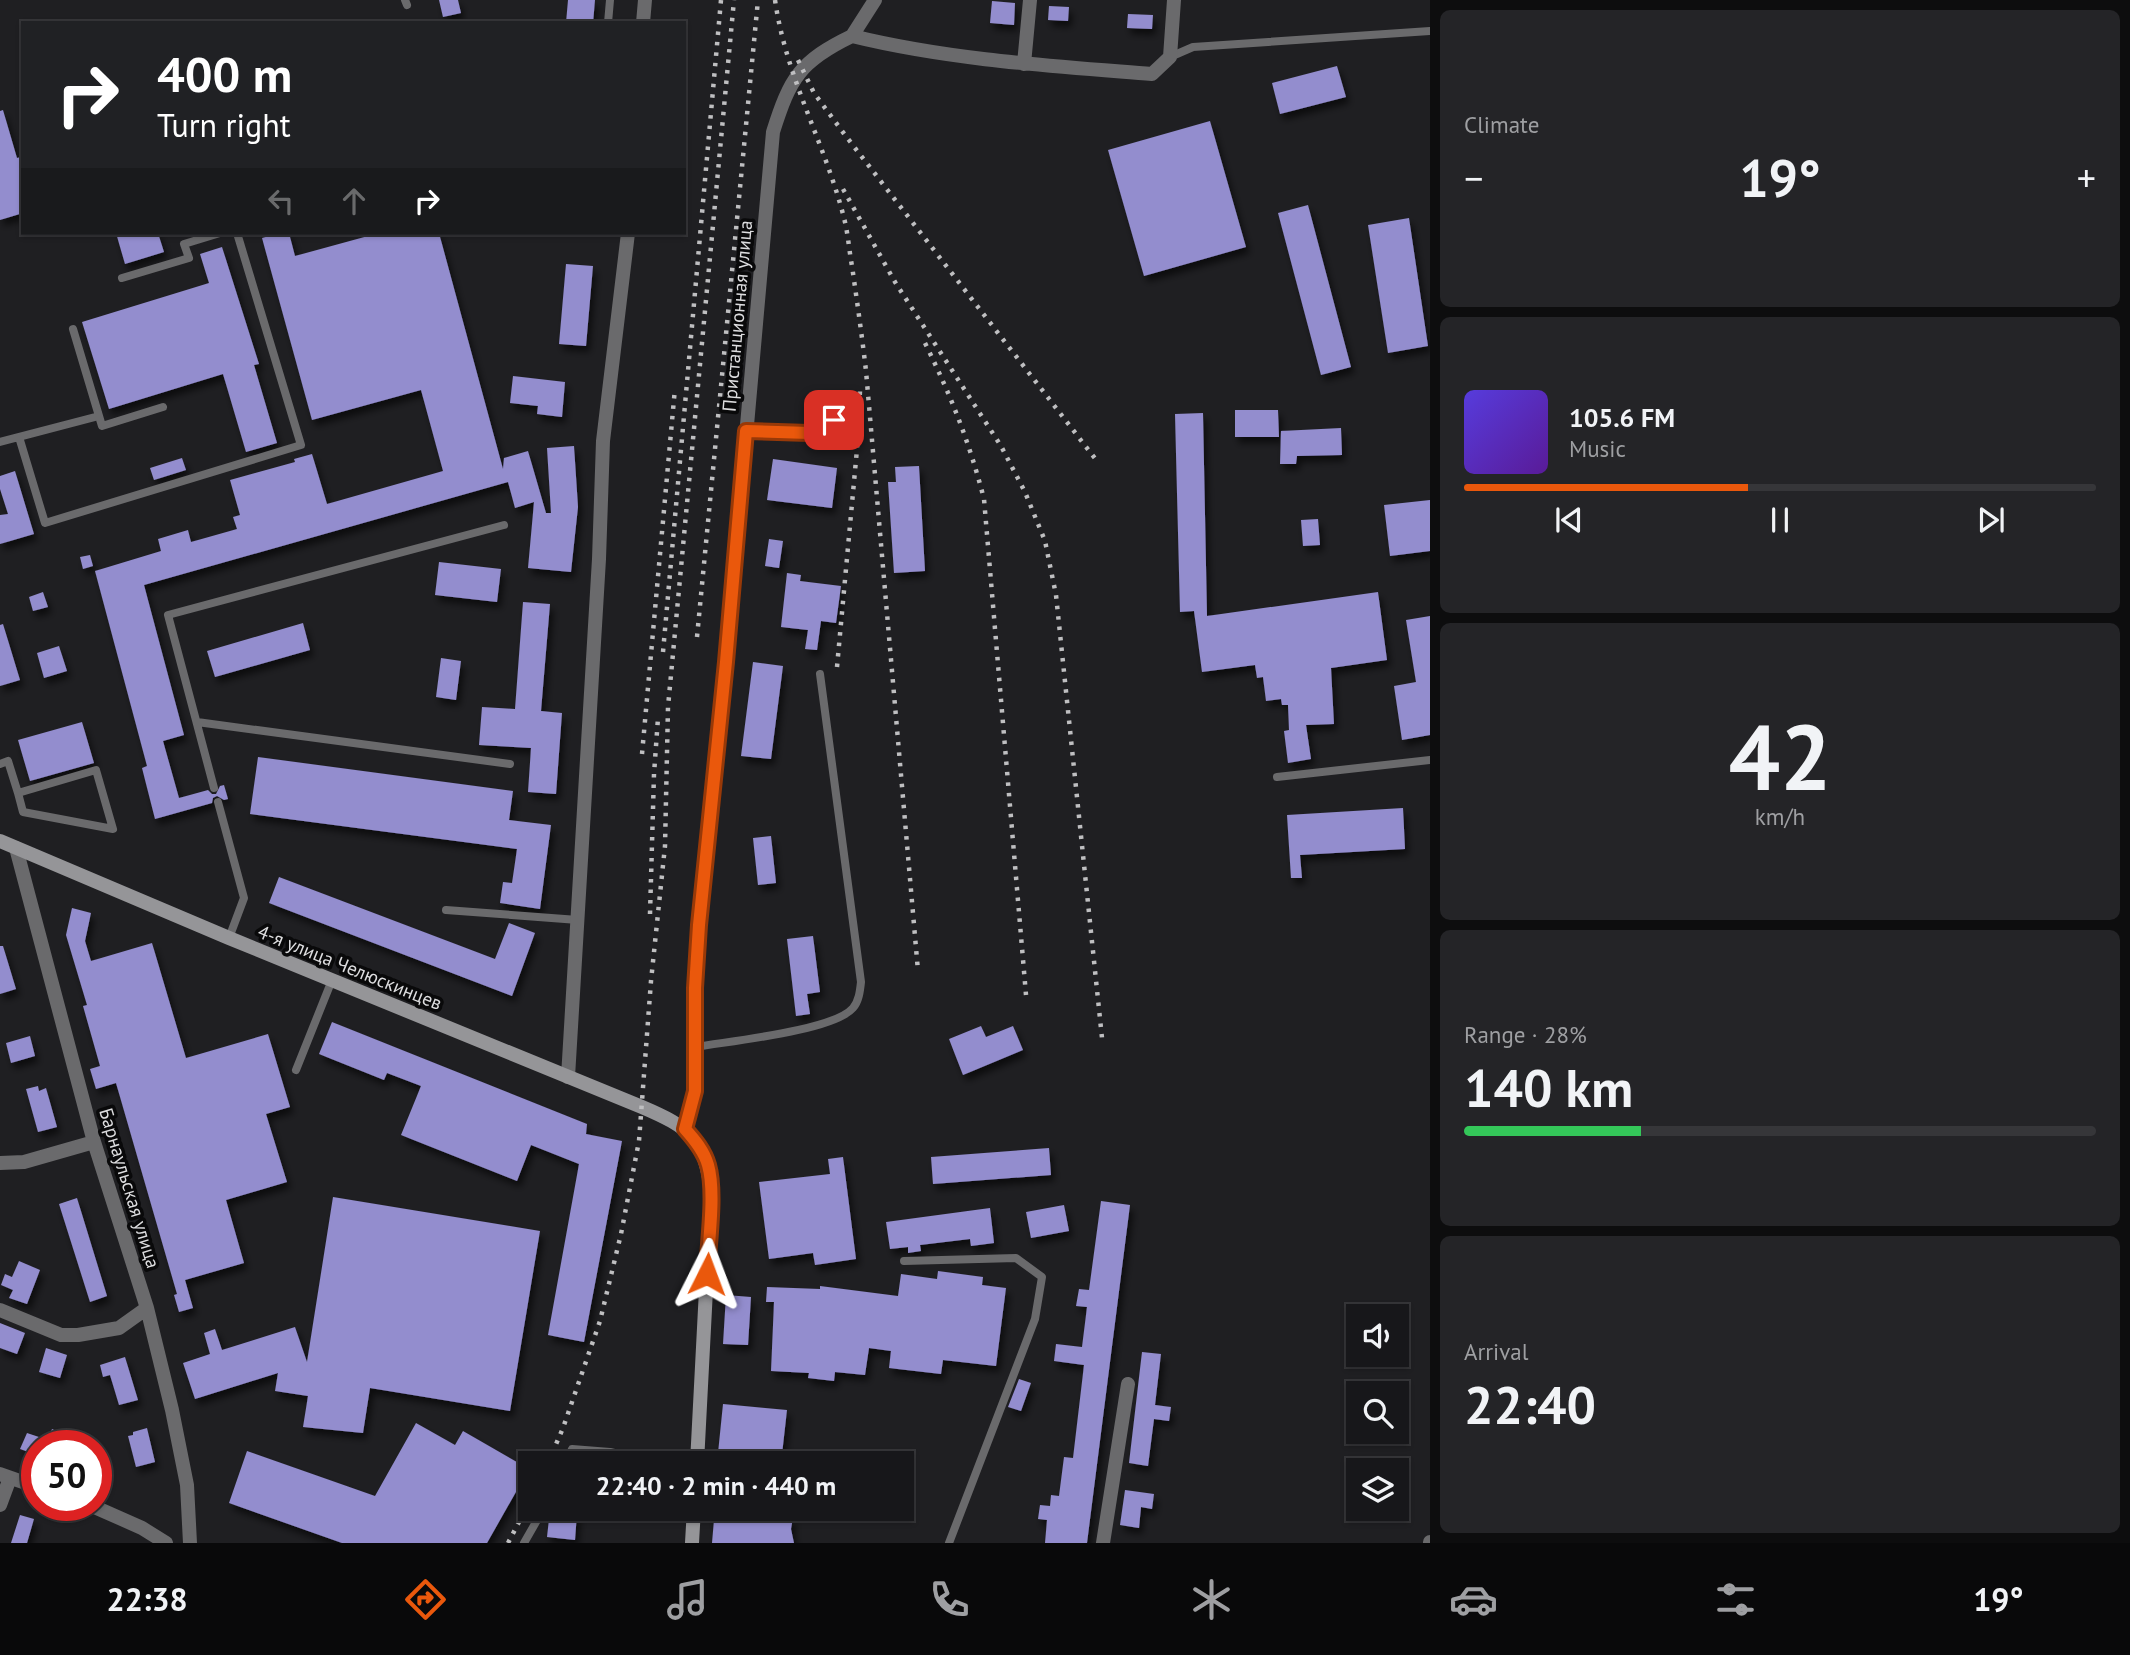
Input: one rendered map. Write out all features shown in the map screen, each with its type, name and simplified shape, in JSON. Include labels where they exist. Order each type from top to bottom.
[{"type":"main road","name":"4-я улица Челюскинцев","points":[[0,841],[642,1107],[685,1129]]},
{"type":"main road","points":[[685,1129],[698,1143],[708,1166],[711,1192],[698,1451]]},
{"type":"main road","points":[[692,1543],[693,1521]]},
{"type":"street","points":[[643,21],[645,0]]},
{"type":"street","points":[[875,0],[852,36],[901,48],[1024,64],[1152,74],[1170,57],[1174,0]]},
{"type":"street","points":[[1024,64],[1030,0]]},
{"type":"street","name":"Пристанционная улица","points":[[685,1129],[695,1091],[695,988],[699,925],[726,662],[773,132],[784,97],[794,77],[824,50],[852,36]]},
{"type":"street","points":[[568,1077],[603,441],[628,235]]},
{"type":"street","name":"Барнаульская улица","points":[[16,848],[94,1142],[147,1308],[187,1485],[190,1543]]},
{"type":"street","points":[[0,1163],[24,1162],[94,1142]]},
{"type":"street","points":[[0,1310],[61,1335],[78,1335],[119,1328],[147,1308]]},
{"type":"street","points":[[1103,1543],[1128,1384]]},
{"type":"street","points":[[0,1505],[5,1476]]},
{"type":"street","points":[[112,1515],[142,1528],[166,1543]]},
{"type":"lane","points":[[608,21],[610,0]]},
{"type":"lane","points":[[1170,57],[1193,47],[1430,32]]},
{"type":"lane","points":[[122,278],[189,258],[184,244],[213,235]]},
{"type":"lane","points":[[19,437],[45,523],[301,445],[238,235]]},
{"type":"lane","points":[[73,330],[102,426],[163,407]]},
{"type":"lane","points":[[0,442],[99,416]]},
{"type":"lane","points":[[746,431],[809,433],[834,420]]},
{"type":"lane","points":[[214,788],[168,615],[504,524]]},
{"type":"lane","points":[[696,1047],[811,1027],[844,1015],[854,1007],[859,997],[861,982],[820,674]]},
{"type":"lane","points":[[197,722],[510,764]]},
{"type":"lane","points":[[1277,777],[1430,760]]},
{"type":"lane","points":[[0,764],[8,761],[23,812],[113,829],[96,770],[18,793]]},
{"type":"lane","points":[[218,802],[244,898],[229,938]]},
{"type":"lane","points":[[446,910],[578,920]]},
{"type":"lane","points":[[296,1070],[332,980]]},
{"type":"lane","points":[[904,1261],[1016,1258],[1042,1277],[1035,1319],[949,1543]]},
{"type":"lane","points":[[571,1451],[597,1451]]},
{"type":"lane","points":[[524,1543],[537,1521]]},
{"type":"building","points":[[439,0],[458,0],[461,13],[443,17]]},
{"type":"building","points":[[568,0],[595,0],[593,21],[566,21]]},
{"type":"building","points":[[992,1],[1015,3],[1014,25],[990,23]]},
{"type":"building","points":[[1049,6],[1069,7],[1068,21],[1048,20]]},
{"type":"building","points":[[1128,14],[1153,15],[1152,29],[1127,28]]},
{"type":"building","points":[[1337,66],[1346,97],[1280,114],[1272,83]]},
{"type":"building","points":[[3,110],[17,158],[21,157],[21,214],[0,220],[0,111]]},
{"type":"building","points":[[1210,121],[1246,247],[1144,276],[1108,150]]},
{"type":"building","points":[[1308,205],[1351,367],[1321,375],[1278,213]]},
{"type":"building","points":[[1409,218],[1428,346],[1388,353],[1368,225]]},
{"type":"building","points":[[117,235],[159,235],[164,252],[125,264]]},
{"type":"building","points":[[290,235],[295,256],[372,235],[440,235],[503,469],[504,458],[528,451],[546,513],[551,513],[547,448],[574,446],[578,507],[571,572],[528,568],[534,502],[515,508],[508,482],[144,585],[184,735],[163,741],[179,798],[208,790],[216,794],[220,786],[224,785],[228,799],[217,796],[212,803],[155,819],[142,768],[147,766],[95,571],[161,551],[158,539],[188,530],[191,542],[237,529],[233,517],[240,515],[230,480],[295,462],[294,459],[312,454],[327,504],[443,471],[421,390],[312,420],[262,238]]},
{"type":"building","points":[[222,247],[259,364],[254,365],[277,443],[246,452],[223,374],[109,409],[82,322],[209,283],[200,254]]},
{"type":"building","points":[[566,264],[593,266],[586,346],[559,344]]},
{"type":"building","points":[[513,376],[565,382],[562,417],[537,414],[538,406],[510,403]]},
{"type":"building","points":[[1235,410],[1278,410],[1279,437],[1235,437]]},
{"type":"building","points":[[1203,413],[1207,616],[1378,592],[1387,660],[1331,668],[1334,724],[1306,725],[1311,759],[1288,763],[1284,731],[1289,730],[1288,705],[1282,705],[1281,699],[1266,701],[1263,677],[1257,678],[1255,665],[1202,672],[1194,611],[1180,612],[1175,414]]},
{"type":"building","points":[[1341,428],[1342,455],[1297,456],[1296,464],[1280,464],[1281,431]]},
{"type":"building","points":[[182,458],[186,470],[154,480],[150,468]]},
{"type":"building","points":[[773,459],[837,468],[832,508],[767,500]]},
{"type":"building","points":[[919,466],[925,571],[894,573],[888,482],[896,482],[895,467]]},
{"type":"building","points":[[15,471],[34,534],[0,544],[0,515],[8,514],[0,489],[0,476]]},
{"type":"building","points":[[1430,500],[1430,551],[1390,556],[1384,505]]},
{"type":"building","points":[[1318,519],[1320,545],[1303,546],[1301,520]]},
{"type":"building","points":[[769,539],[783,541],[779,568],[765,566]]},
{"type":"building","points":[[90,555],[93,566],[83,569],[80,557]]},
{"type":"building","points":[[439,562],[501,569],[497,602],[435,595]]},
{"type":"building","points":[[787,573],[801,575],[800,581],[841,586],[836,623],[821,621],[817,650],[805,649],[808,630],[781,627]]},
{"type":"building","points":[[43,592],[48,607],[33,611],[29,597]]},
{"type":"building","points":[[523,602],[550,604],[541,711],[562,713],[556,794],[528,792],[531,748],[479,745],[482,707],[515,709]]},
{"type":"building","points":[[1430,616],[1430,735],[1402,740],[1394,686],[1416,682],[1406,620]]},
{"type":"building","points":[[303,623],[310,650],[215,677],[207,651]]},
{"type":"building","points":[[3,624],[20,680],[0,686],[0,625]]},
{"type":"building","points":[[59,646],[67,671],[44,678],[37,653]]},
{"type":"building","points":[[441,658],[461,661],[456,700],[436,697]]},
{"type":"building","points":[[753,662],[783,666],[771,759],[741,756]]},
{"type":"building","points":[[82,722],[94,763],[30,781],[18,740]]},
{"type":"building","points":[[258,757],[513,791],[509,820],[551,825],[540,909],[500,903],[503,882],[512,883],[517,849],[250,814]]},
{"type":"building","points":[[1403,808],[1405,849],[1300,855],[1302,878],[1291,878],[1287,815]]},
{"type":"building","points":[[771,836],[776,883],[758,885],[753,838]]},
{"type":"building","points":[[279,877],[495,959],[509,923],[535,933],[512,996],[269,903]]},
{"type":"building","points":[[72,908],[91,913],[85,941],[91,961],[152,943],[186,1058],[268,1034],[290,1107],[266,1114],[287,1182],[226,1200],[244,1263],[185,1280],[193,1308],[179,1312],[174,1295],[177,1294],[116,1083],[96,1089],[90,1069],[100,1066],[83,1006],[87,1005],[66,935]]},
{"type":"building","points":[[813,936],[820,992],[807,994],[810,1014],[796,1016],[787,939]]},
{"type":"building","points":[[0,946],[3,946],[16,989],[0,994]]},
{"type":"building","points":[[332,1022],[587,1124],[586,1134],[622,1141],[584,1342],[548,1335],[579,1164],[531,1145],[517,1181],[401,1135],[421,1086],[387,1073],[384,1080],[319,1054]]},
{"type":"building","points":[[981,1026],[986,1037],[1013,1026],[1023,1050],[963,1075],[949,1039]]},
{"type":"building","points":[[30,1036],[35,1056],[11,1063],[6,1043]]},
{"type":"building","points":[[38,1086],[39,1091],[46,1088],[57,1127],[38,1132],[26,1089]]},
{"type":"building","points":[[1049,1148],[1051,1175],[933,1184],[931,1157]]},
{"type":"building","points":[[843,1157],[856,1259],[815,1265],[813,1253],[769,1259],[759,1182],[830,1174],[828,1159]]},
{"type":"building","points":[[333,1197],[540,1231],[510,1411],[370,1388],[363,1433],[303,1427],[308,1396],[275,1391],[278,1373],[195,1399],[183,1363],[210,1354],[204,1333],[215,1329],[222,1350],[295,1327],[307,1362]]},
{"type":"building","points":[[77,1198],[107,1296],[90,1302],[59,1204]]},
{"type":"building","points":[[1101,1201],[1130,1205],[1087,1543],[1045,1543],[1047,1520],[1038,1519],[1040,1505],[1050,1506],[1051,1495],[1059,1496],[1064,1457],[1073,1458],[1084,1365],[1054,1361],[1056,1344],[1082,1347],[1087,1307],[1076,1306],[1079,1289],[1089,1290]]},
{"type":"building","points":[[1064,1205],[1069,1231],[1031,1238],[1026,1212]]},
{"type":"building","points":[[990,1208],[994,1243],[971,1246],[970,1239],[920,1245],[921,1251],[908,1253],[908,1247],[890,1249],[886,1222]]},
{"type":"building","points":[[19,1261],[40,1270],[27,1304],[9,1298],[13,1290],[1,1285],[5,1274],[12,1277]]},
{"type":"building","points":[[938,1271],[983,1277],[982,1285],[1006,1288],[996,1366],[943,1360],[941,1374],[889,1368],[891,1351],[869,1348],[865,1375],[835,1372],[834,1381],[808,1378],[809,1373],[771,1371],[774,1302],[766,1302],[767,1287],[820,1289],[820,1286],[898,1296],[901,1274],[937,1279]]},
{"type":"building","points":[[726,1295],[751,1297],[748,1345],[723,1344]]},
{"type":"building","points":[[0,1323],[25,1333],[17,1354],[0,1348]]},
{"type":"building","points":[[46,1348],[67,1355],[60,1378],[39,1372]]},
{"type":"building","points":[[1142,1352],[1161,1354],[1155,1405],[1171,1407],[1169,1421],[1154,1419],[1148,1466],[1129,1463]]},
{"type":"building","points":[[125,1357],[138,1400],[119,1405],[110,1375],[103,1377],[100,1365]]},
{"type":"building","points":[[1019,1379],[1031,1383],[1021,1411],[1008,1407]]},
{"type":"building","points":[[723,1404],[787,1410],[782,1451],[718,1451]]},
{"type":"building","points":[[416,1423],[455,1445],[463,1431],[518,1463],[518,1488],[487,1543],[342,1543],[229,1503],[247,1451],[375,1496]]},
{"type":"building","points":[[147,1428],[155,1462],[136,1467],[128,1436]]},
{"type":"building","points":[[1125,1490],[1154,1494],[1152,1509],[1141,1507],[1139,1528],[1120,1525]]},
{"type":"building","points":[[20,1515],[21,1521],[33,1521],[27,1543],[11,1543]]},
{"type":"building","points":[[549,1521],[576,1521],[575,1540],[547,1537]]},
{"type":"building","points":[[714,1521],[792,1521],[794,1543],[712,1543]]},
{"type":"railway","points":[[663,652],[721,0]]},
{"type":"railway","points":[[553,1451],[600,1321],[621,1234],[639,1141],[665,846],[668,707],[734,0]]},
{"type":"railway","points":[[697,637],[758,0]]},
{"type":"railway","points":[[775,0],[788,56],[836,190],[852,266],[866,371],[918,971]]},
{"type":"railway","points":[[798,60],[814,93],[845,135],[1097,461]]},
{"type":"railway","points":[[843,189],[895,282],[1001,446],[1025,492],[1045,541],[1056,595],[1102,1038]]},
{"type":"railway","points":[[925,343],[959,419],[984,499],[1026,995]]},
{"type":"railway","points":[[642,754],[675,388]]},
{"type":"railway","points":[[837,667],[860,391]]},
{"type":"railway","points":[[650,914],[658,718]]},
{"type":"railway","points":[[508,1543],[520,1521]]},
{"type":"route","points":[[707,1274],[711,1192],[708,1166],[698,1143],[685,1129],[695,1091],[695,988],[699,925],[746,431],[809,433],[834,420]]}]
